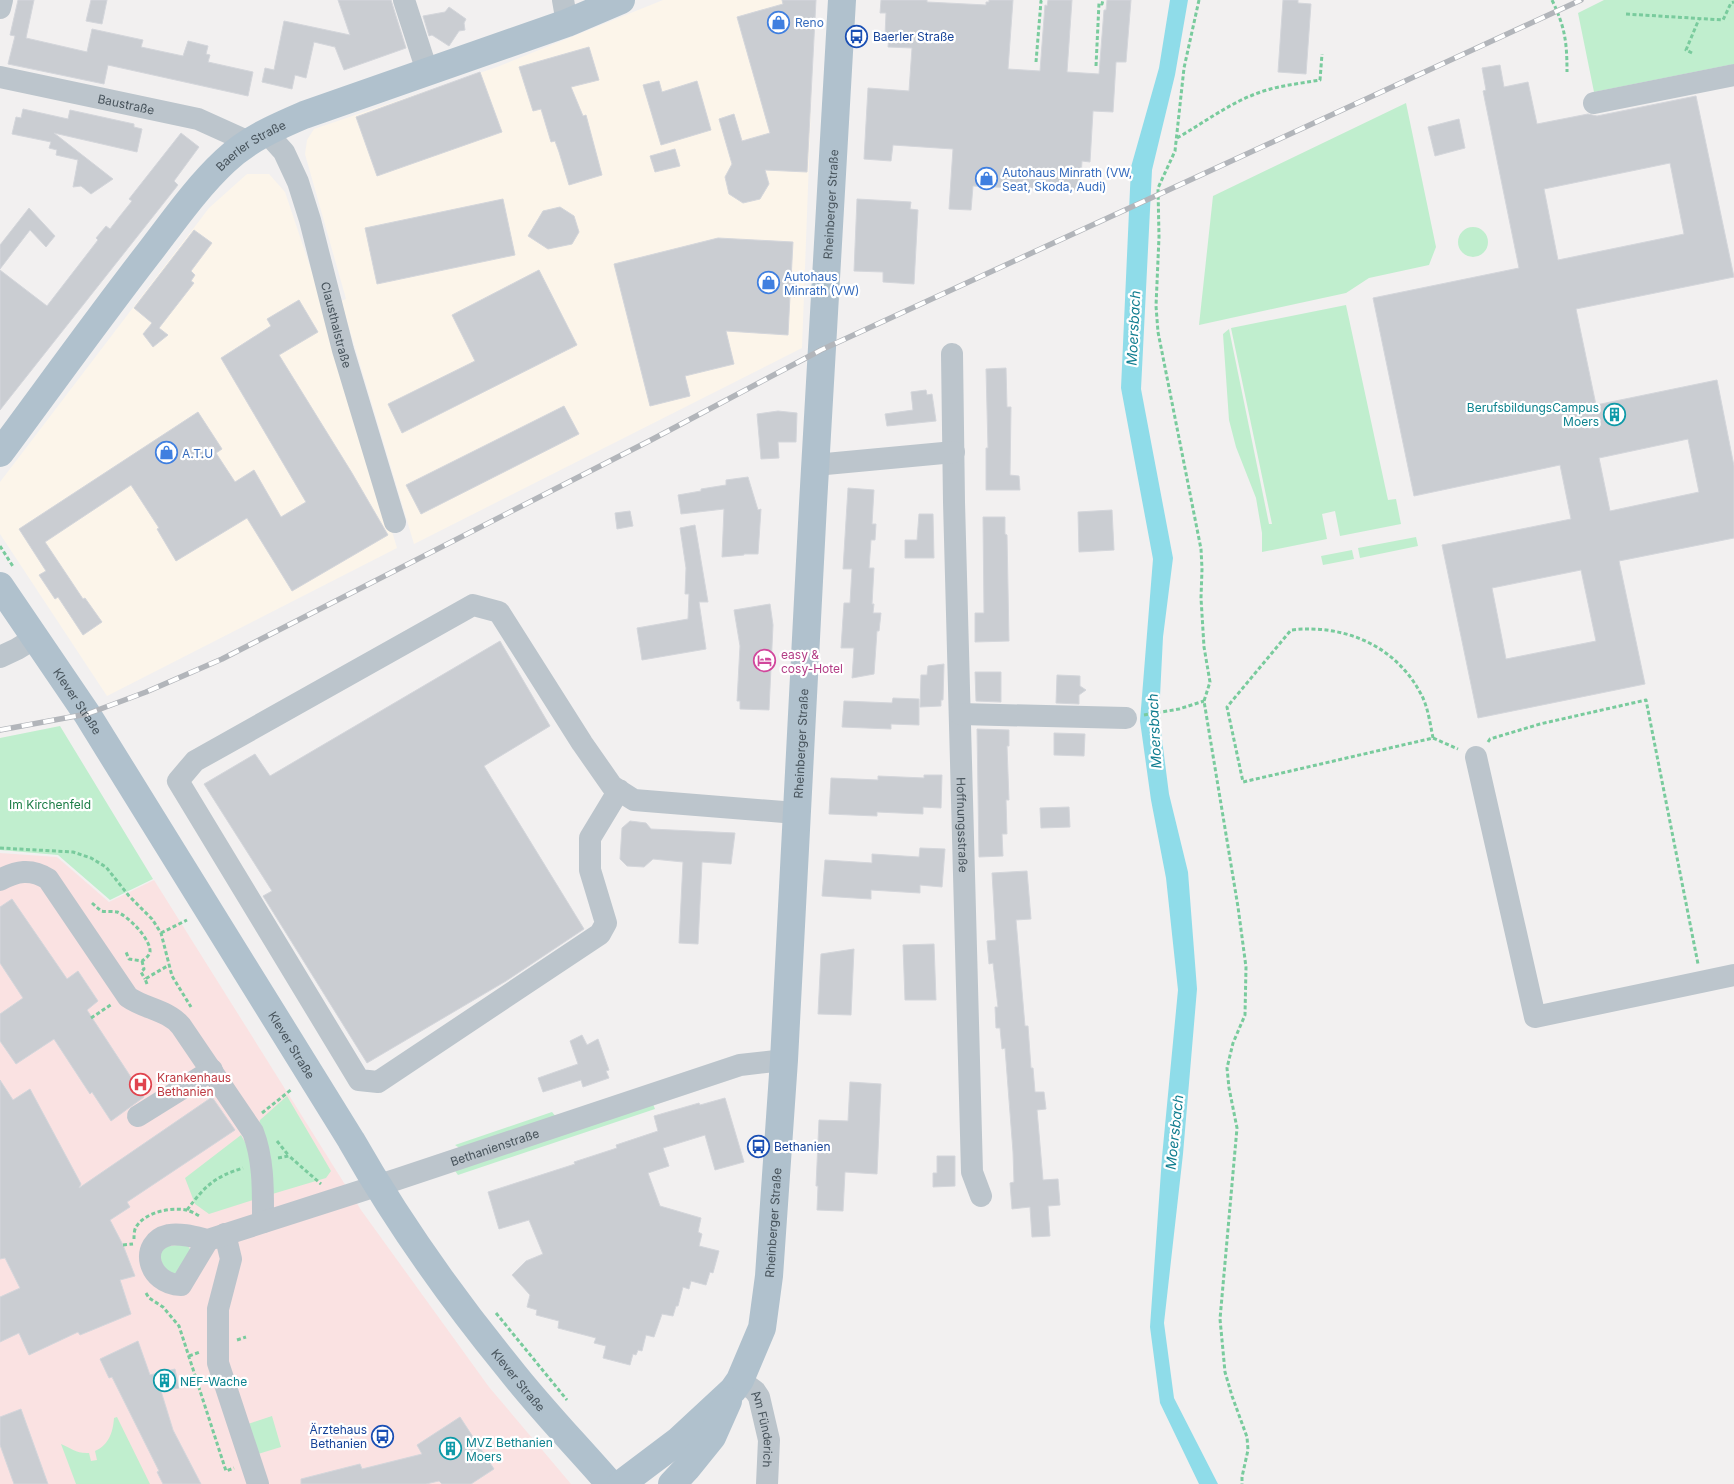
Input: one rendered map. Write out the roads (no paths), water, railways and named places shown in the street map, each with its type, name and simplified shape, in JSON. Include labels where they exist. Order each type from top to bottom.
[{"type":"main road","name":"Baerler Straße","points":[[0,453],[104,310],[172,222],[225,161],[258,137],[304,115],[427,71],[565,11],[621,0]]},
{"type":"main road","name":"Rheinberger Straße","points":[[672,1484],[712,1437],[762,1328],[769,1276],[784,1060],[815,465],[842,0]]},
{"type":"main road","name":"Klever Straße","points":[[0,586],[87,714],[346,1132],[377,1186],[441,1281],[498,1355],[610,1484]]},
{"type":"main road","points":[[621,1484],[678,1440],[736,1385]]},
{"type":"street","points":[[0,8],[2,0]]},
{"type":"street","points":[[404,0],[427,71]]},
{"type":"street","points":[[1594,103],[1734,75]]},
{"type":"street","name":"Baustraße","points":[[0,76],[198,119],[258,137]]},
{"type":"street","name":"Clausthalstraße","points":[[258,137],[284,152],[298,182],[310,220],[343,350],[395,522]]},
{"type":"street","name":"Hoffnungsstraße","points":[[952,354],[954,502],[972,1172],[981,1196]]},
{"type":"street","points":[[815,465],[954,452]]},
{"type":"street","points":[[618,790],[590,838],[590,870],[606,923],[600,934],[378,1082],[358,1080],[178,781],[195,761],[474,605],[499,612],[582,743],[612,786],[618,790],[634,800],[796,813]]},
{"type":"street","points":[[0,657],[35,638]]},
{"type":"street","points":[[960,714],[1126,718]]},
{"type":"street","points":[[1476,757],[1535,1017],[1734,975]]},
{"type":"street","points":[[0,880],[11,874],[25,871],[38,873],[48,879],[128,997],[137,1003],[162,1012],[176,1020],[242,1114],[257,1141],[262,1184],[263,1222]]},
{"type":"street","name":"Bethanienstraße","points":[[216,1237],[181,1286],[163,1281],[155,1274],[150,1255],[153,1245],[160,1239],[168,1236],[216,1237],[377,1186],[740,1065],[784,1060]]},
{"type":"street","points":[[138,1116],[212,1070]]},
{"type":"street","points":[[216,1237],[231,1259],[218,1309],[218,1363],[255,1474]]},
{"type":"street","name":"Am Fünderich","points":[[736,1385],[756,1391],[759,1397],[769,1440],[767,1484]]},
{"type":"water","name":"Moersbach","points":[[1170,0],[1188,0],[1175,75],[1152,170],[1141,389],[1173,558],[1163,637],[1159,716],[1169,794],[1188,872],[1197,989],[1183,1154],[1164,1323],[1174,1398],[1218,1484],[1199,1484],[1160,1403],[1150,1327],[1162,1157],[1178,990],[1166,878],[1151,800],[1140,721],[1153,559],[1121,388],[1131,167],[1159,68]]},
{"type":"railway","points":[[0,730],[87,714],[146,692],[222,659],[651,440],[821,350],[1581,0]]},
{"type":"place","name":"Reno","points":[[779,22]]},
{"type":"place","name":"Baerler Straße","points":[[857,36]]},
{"type":"place","name":"Autohaus Minrath (VW, Seat, Skoda, Audi)","points":[[986,179]]},
{"type":"place","name":"Autohaus Minrath (VW)","points":[[768,283]]},
{"type":"place","name":"BerufsbildungsCampus Moers","points":[[1615,414]]},
{"type":"place","name":"A.T.U","points":[[166,453]]},
{"type":"place","name":"easy & cosy-Hotel","points":[[765,661]]},
{"type":"place","name":"Krankenhaus Bethanien","points":[[141,1084]]},
{"type":"place","name":"Bethanien","points":[[758,1146]]},
{"type":"place","name":"NEF-Wache","points":[[164,1381]]},
{"type":"place","name":"Ärztehaus Bethanien","points":[[383,1436]]},
{"type":"place","name":"MVZ Bethanien Moers","points":[[450,1449]]},
{"type":"park label","name":"Im Kirchenfeld","points":[[50,804]]}]
